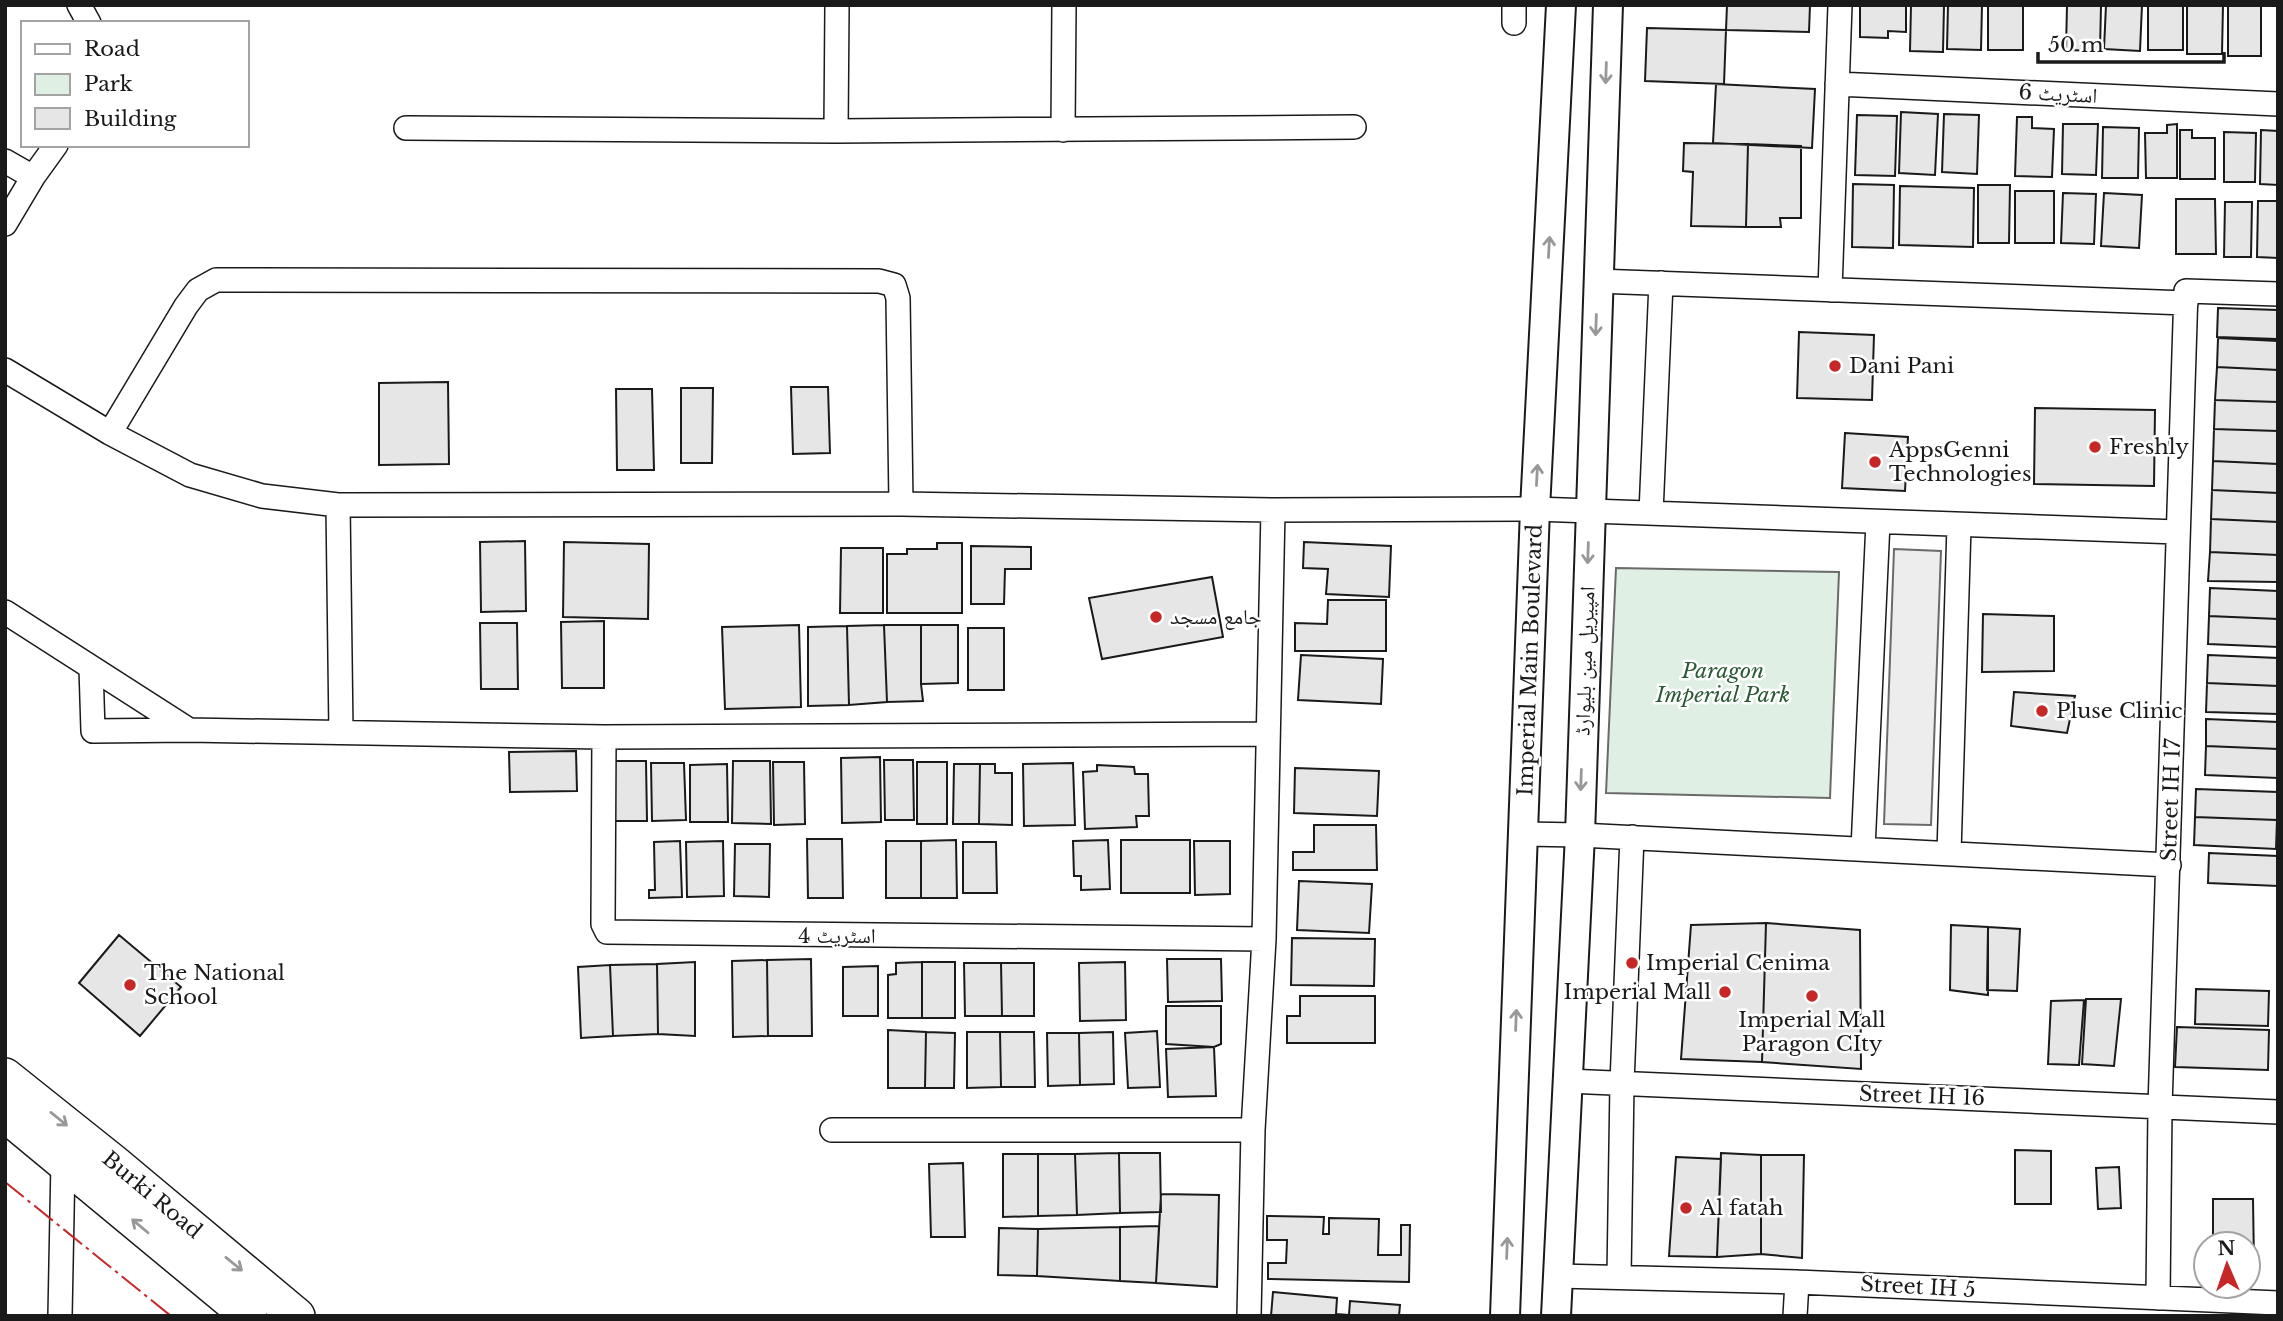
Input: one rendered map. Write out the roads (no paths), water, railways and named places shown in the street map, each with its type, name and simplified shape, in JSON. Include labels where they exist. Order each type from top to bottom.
[{"type":"main road","name":"Burki Road","points":[[5,1076],[297,1316]]},
{"type":"main road","name":"Burki Road","points":[[5,1114],[249,1316]]},
{"type":"street","points":[[79,5],[88,21]]},
{"type":"street","points":[[836,131],[837,5]]},
{"type":"street","points":[[1063,130],[1064,5]]},
{"type":"street","name":"Imperial Main Boulevard","points":[[1505,1316],[1535,509],[1561,5]]},
{"type":"street","name":"امپیریل مین بلیوارڈ","points":[[1556,1316],[1580,835],[1608,5]]},
{"type":"street","points":[[1830,290],[1840,5]]},
{"type":"street","name":"اسٹریٹ 6","points":[[1837,84],[2278,104]]},
{"type":"street","points":[[406,128],[836,131],[1354,127]]},
{"type":"street","points":[[5,224],[55,147]]},
{"type":"street","points":[[5,161],[33,177]]},
{"type":"street","points":[[110,433],[186,306],[198,290],[216,280],[879,281],[894,285],[898,298],[901,504]]},
{"type":"street","points":[[1597,281],[2186,303],[2186,291],[2278,294]]},
{"type":"street","points":[[1651,513],[1661,284]]},
{"type":"street","name":"Street IH 17","points":[[2158,1298],[2160,1107],[2186,303]]},
{"type":"street","points":[[5,370],[110,433],[190,475],[262,496],[338,505],[901,504],[1273,510],[1535,509],[2177,532]]},
{"type":"street","points":[[338,505],[341,732]]},
{"type":"street","points":[[1249,1316],[1253,1130],[1264,939],[1273,510]]},
{"type":"street","points":[[1863,849],[1878,522]]},
{"type":"street","points":[[1949,853],[1959,526]]},
{"type":"street","points":[[5,612],[189,730]]},
{"type":"street","points":[[91,668],[93,731],[189,730],[604,737],[1268,734]]},
{"type":"street","name":"اسٹریٹ 4","points":[[604,737],[603,924],[607,932],[1264,939]]},
{"type":"street","points":[[1523,834],[1632,837],[2169,865]]},
{"type":"street","points":[[1619,1277],[1622,1083],[1632,837]]},
{"type":"street","name":"Street IH 16","points":[[1567,1081],[2278,1112]]},
{"type":"street","points":[[832,1130],[1253,1130]]},
{"type":"street","points":[[60,1316],[63,1162]]},
{"type":"street","name":"Street IH 5","points":[[1558,1276],[1797,1282],[2158,1298],[2236,1309],[2278,1303]]},
{"type":"street","points":[[1795,1316],[1797,1282]]},
{"type":"place","name":"Dani Pani","points":[[1835,366]]},
{"type":"place","name":"Freshly","points":[[2095,447]]},
{"type":"place","name":"AppsGenni Technologies","points":[[1875,462]]},
{"type":"place","name":"جامع مسجد","points":[[1156,617]]},
{"type":"place","name":"Pluse Clinic","points":[[2042,711]]},
{"type":"place","name":"Imperial Cenima","points":[[1632,963]]},
{"type":"place","name":"The National School","points":[[130,985]]},
{"type":"place","name":"Imperial Mall","points":[[1725,992]]},
{"type":"place","name":"Imperial Mall Paragon CIty","points":[[1812,996]]},
{"type":"place","name":"Al fatah","points":[[1686,1208]]},
{"type":"park label","name":"Paragon Imperial Park","points":[[1723,683]]}]
